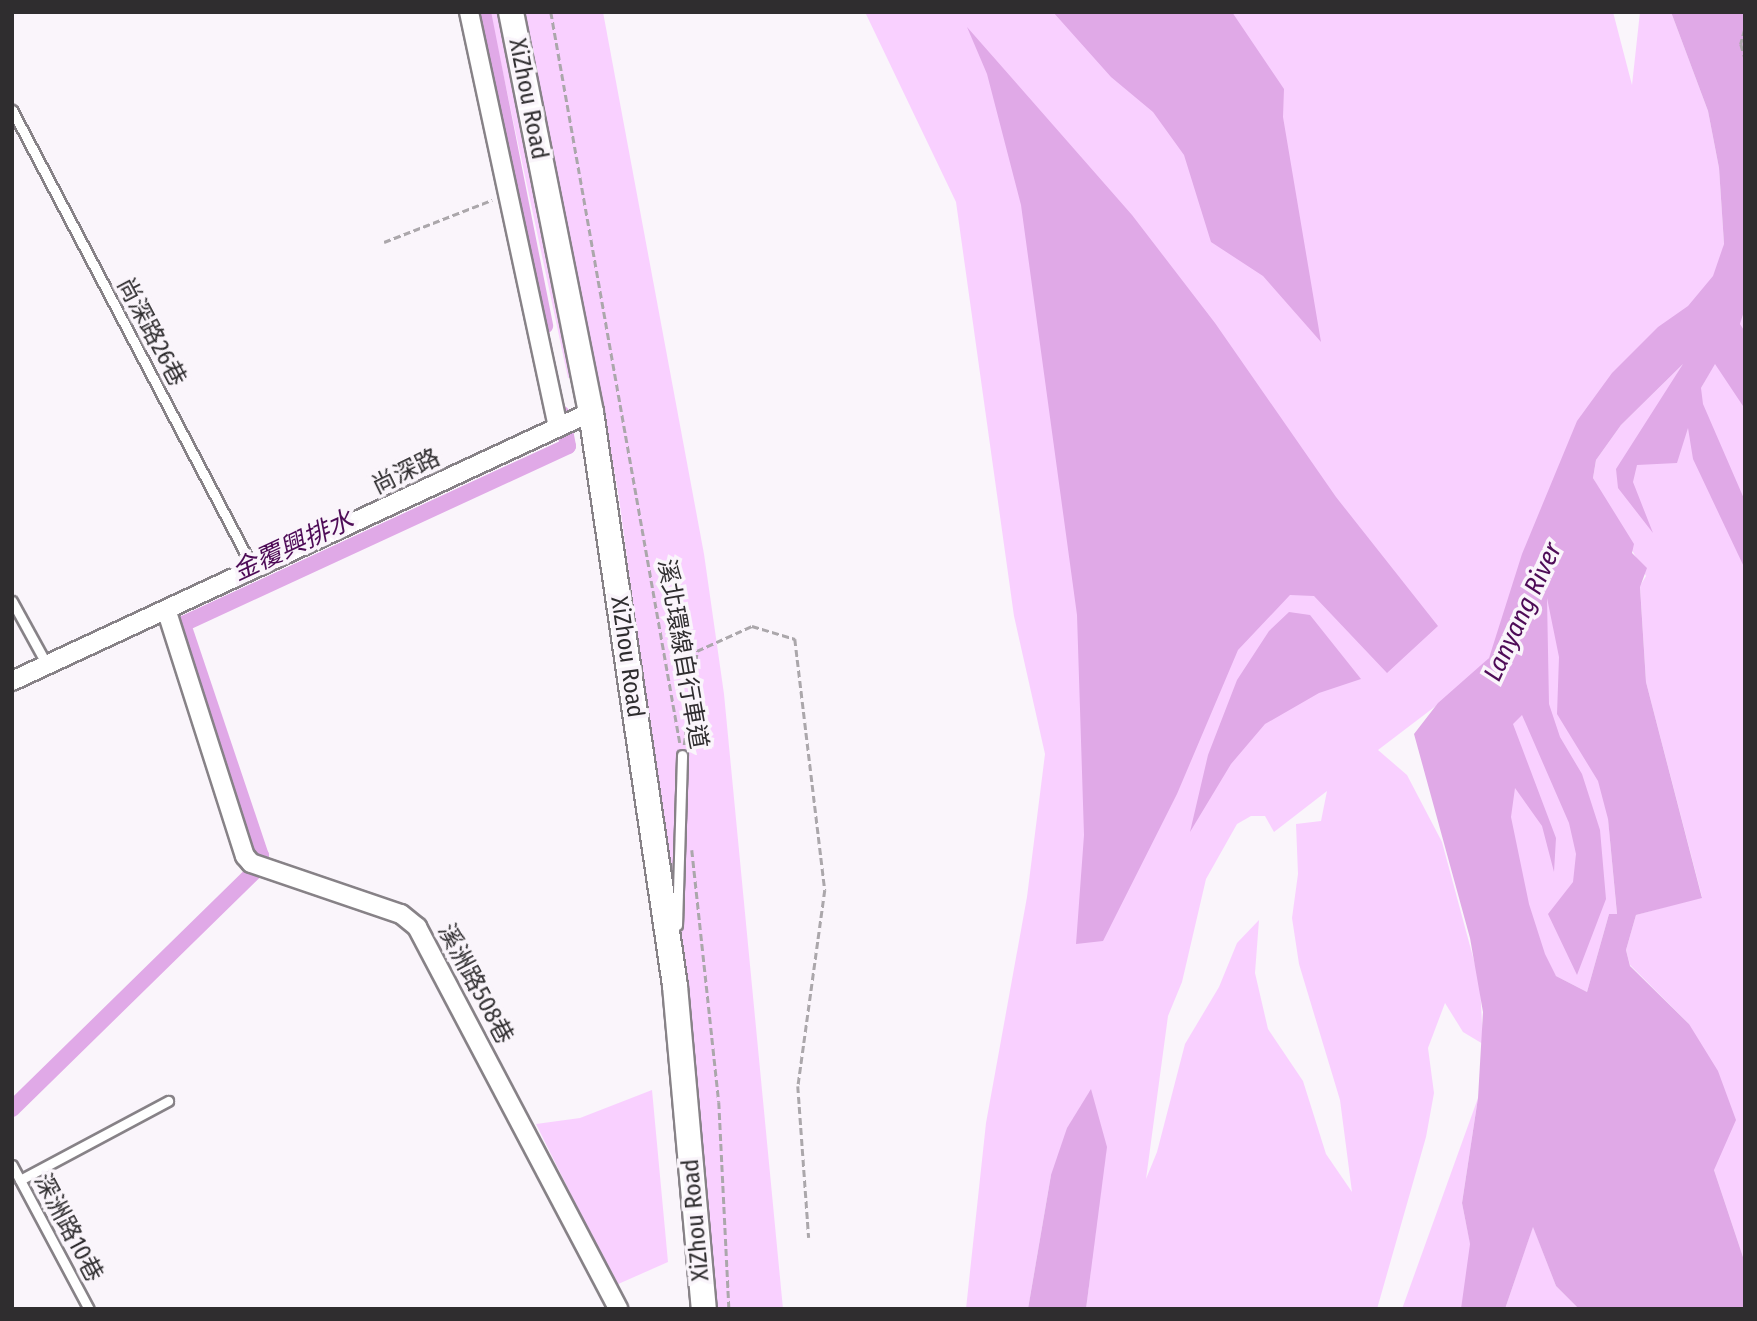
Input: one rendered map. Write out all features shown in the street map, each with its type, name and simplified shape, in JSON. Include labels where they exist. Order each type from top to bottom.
[{"type":"street","points":[[469,12],[558,426]]},
{"type":"street","name":"XiZhou Road","points":[[511,12],[591,412],[675,986],[704,1309]]},
{"type":"street","name":"尚深路","points":[[12,681],[167,612],[591,412]]},
{"type":"street","name":"溪洲路508巷","points":[[167,612],[245,856],[251,863],[401,914],[417,927],[618,1309]]},
{"type":"lane","name":"尚深路26巷","points":[[12,110],[255,571]]},
{"type":"lane","points":[[12,601],[47,665]]},
{"type":"lane","points":[[675,986],[682,755]]},
{"type":"lane","points":[[20,1180],[168,1101]]},
{"type":"lane","name":"深洲路10巷","points":[[12,1165],[89,1309]]},
{"type":"path","name":"溪北環線自行車道","points":[[551,12],[682,755]]},
{"type":"path","points":[[1745,29],[1741,44],[1745,58]]},
{"type":"path","points":[[384,242],[508,194]]},
{"type":"path","points":[[682,755],[697,651],[752,626],[795,639],[825,890],[798,1086],[809,1238]]},
{"type":"path","points":[[691,838],[719,1102],[729,1309]]},
{"type":"shaded area","points":[[490,12],[603,12],[704,554],[724,694],[783,1309],[712,1309],[684,984],[619,498],[597,374],[568,378]]},
{"type":"shaded area","points":[[865,12],[1613,12],[1632,85],[1640,12],[1671,12],[1708,111],[1719,168],[1724,244],[1717,282],[1582,423],[1489,658],[1466,683],[1378,750],[1407,775],[1442,842],[1480,983],[1483,1044],[1463,1032],[1445,1003],[1428,1048],[1434,1093],[1426,1137],[1377,1309],[1086,1309],[1091,1269],[1051,1175],[1028,1309],[966,1309],[986,1123],[1027,897],[1045,754],[1014,616],[956,202]],"holes":[[[1327,791],[1321,821],[1296,824],[1298,874],[1292,918],[1299,964],[1340,1100],[1352,1192],[1326,1154],[1303,1081],[1268,1029],[1255,973],[1259,920],[1237,943],[1219,987],[1185,1044],[1157,1152],[1146,1179],[1168,1016],[1182,982],[1206,879],[1237,824],[1251,816],[1265,816],[1274,832]]]},
{"type":"shaded area","points":[[1745,308],[1745,1263],[1714,1170],[1689,1024],[1630,965],[1626,950],[1636,915],[1702,897],[1646,682],[1640,586],[1646,576],[1593,478],[1596,460],[1621,425],[1686,361],[1701,388]]},
{"type":"shaded area","points":[[1546,594],[1577,633],[1608,818],[1617,915],[1609,914],[1587,992],[1556,976],[1536,951],[1516,880],[1495,702]]},
{"type":"shaded area","points":[[652,1090],[668,1262],[616,1285],[536,1124],[580,1118]]},
{"type":"shaded area","points":[[1478,1098],[1462,1203],[1476,1273],[1474,1309],[1402,1309]]},
{"type":"shaded area","points":[[1533,1226],[1556,1286],[1579,1309],[1505,1309]]},
{"type":"water","points":[[1053,12],[1232,12],[1284,89],[1283,117],[1321,342],[1263,276],[1211,242],[1184,155],[1153,112],[1111,77]]},
{"type":"water","name":"Lanyang River","points":[[1671,12],[1745,12],[1745,308],[1740,324],[1745,332],[1745,409],[1715,364],[1701,388],[1703,404],[1745,501],[1745,569],[1693,459],[1688,428],[1677,463],[1637,465],[1633,482],[1653,533],[1618,488],[1616,469],[1683,364],[1621,425],[1596,460],[1593,478],[1634,544],[1632,553],[1647,568],[1640,587],[1646,682],[1702,898],[1636,915],[1626,950],[1630,966],[1689,1024],[1718,1071],[1736,1120],[1714,1170],[1745,1263],[1745,1309],[1579,1309],[1556,1286],[1533,1227],[1505,1309],[1461,1309],[1470,1244],[1462,1203],[1478,1098],[1483,1012],[1470,938],[1414,734],[1438,703],[1489,658],[1522,554],[1577,421],[1612,373],[1658,327],[1688,306],[1713,276],[1724,244],[1719,168],[1708,111]],"holes":[[[1547,598],[1559,657],[1557,714],[1598,781],[1608,819],[1617,914],[1609,914],[1587,992],[1556,976],[1545,954],[1529,904],[1511,817],[1515,788],[1542,826],[1554,872],[1556,838],[1513,724],[1522,715],[1569,823],[1576,854],[1573,882],[1548,914],[1577,975],[1606,899],[1600,830],[1582,774],[1560,737],[1549,704]]]},
{"type":"water","points":[[967,27],[1132,215],[1215,323],[1336,497],[1438,626],[1387,673],[1314,596],[1290,595],[1238,650],[1177,794],[1103,941],[1076,944],[1084,835],[1077,615],[1021,205],[987,74]]},
{"type":"water","points":[[1289,612],[1310,615],[1361,679],[1319,693],[1265,724],[1231,764],[1190,832],[1208,755],[1237,680],[1269,631]]},
{"type":"water","points":[[1091,1089],[1107,1147],[1086,1309],[1028,1309],[1051,1175],[1067,1128]]},
{"type":"waterway","name":"金覆興排水","points":[[483,12],[545,326]]},
{"type":"waterway","name":"金覆興排水","points":[[12,1109],[257,869],[261,856],[183,624],[568,446],[562,414]]}]
